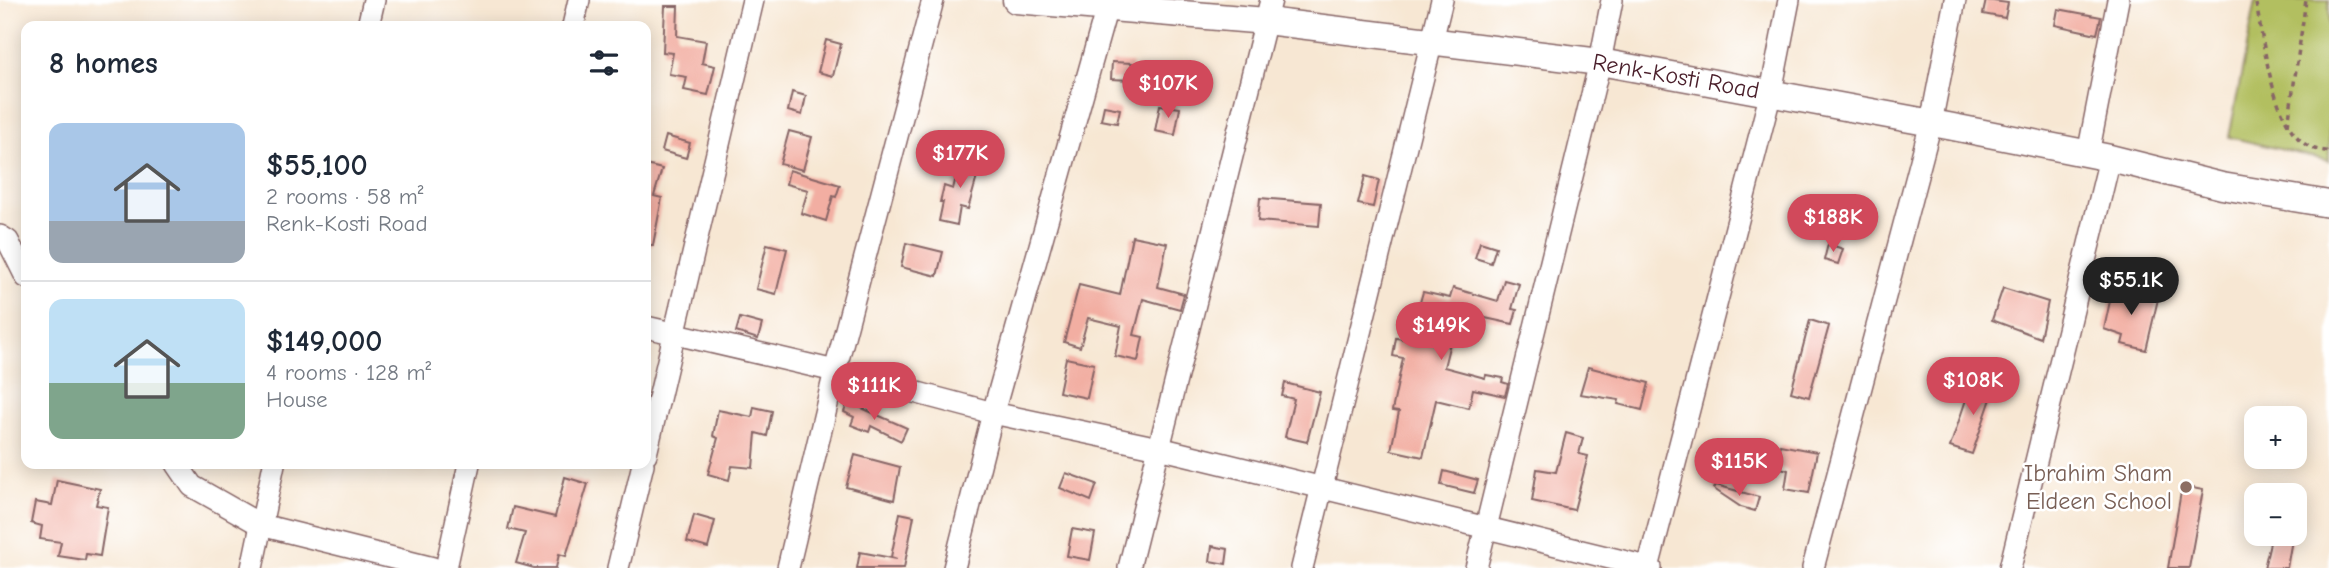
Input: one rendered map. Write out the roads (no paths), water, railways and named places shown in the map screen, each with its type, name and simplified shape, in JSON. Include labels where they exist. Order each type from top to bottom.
[{"type":"main road","name":"Renk-Kosti Road","points":[[1016,0],[1269,11],[1433,40],[1600,62],[1931,123],[2099,156],[2222,186],[2329,204]]},
{"type":"street","points":[[369,21],[374,0]]},
{"type":"street","points":[[574,21],[579,0]]},
{"type":"street","points":[[651,433],[753,0]]},
{"type":"street","points":[[788,568],[835,371],[933,0]]},
{"type":"street","points":[[1302,568],[1442,0]]},
{"type":"street","points":[[1476,568],[1600,62],[1612,0]]},
{"type":"street","points":[[651,328],[835,371],[993,413],[1159,448],[1649,568],[1771,92],[1789,0]]},
{"type":"street","points":[[1813,568],[1931,123],[1955,0]]},
{"type":"street","points":[[2010,568],[2099,156],[2118,0]]},
{"type":"street","points":[[954,568],[993,413],[1109,4]]},
{"type":"street","points":[[1129,568],[1269,11]]},
{"type":"street","points":[[0,236],[9,241],[21,266]]},
{"type":"street","points":[[180,469],[192,486],[261,525],[433,568]]},
{"type":"street","points":[[253,568],[273,469]]},
{"type":"street","points":[[446,568],[468,469]]},
{"type":"street","points":[[618,568],[642,469]]},
{"type":"place","name":"Ibrahim Sham Eldeen School","points":[[2186,487]]}]
